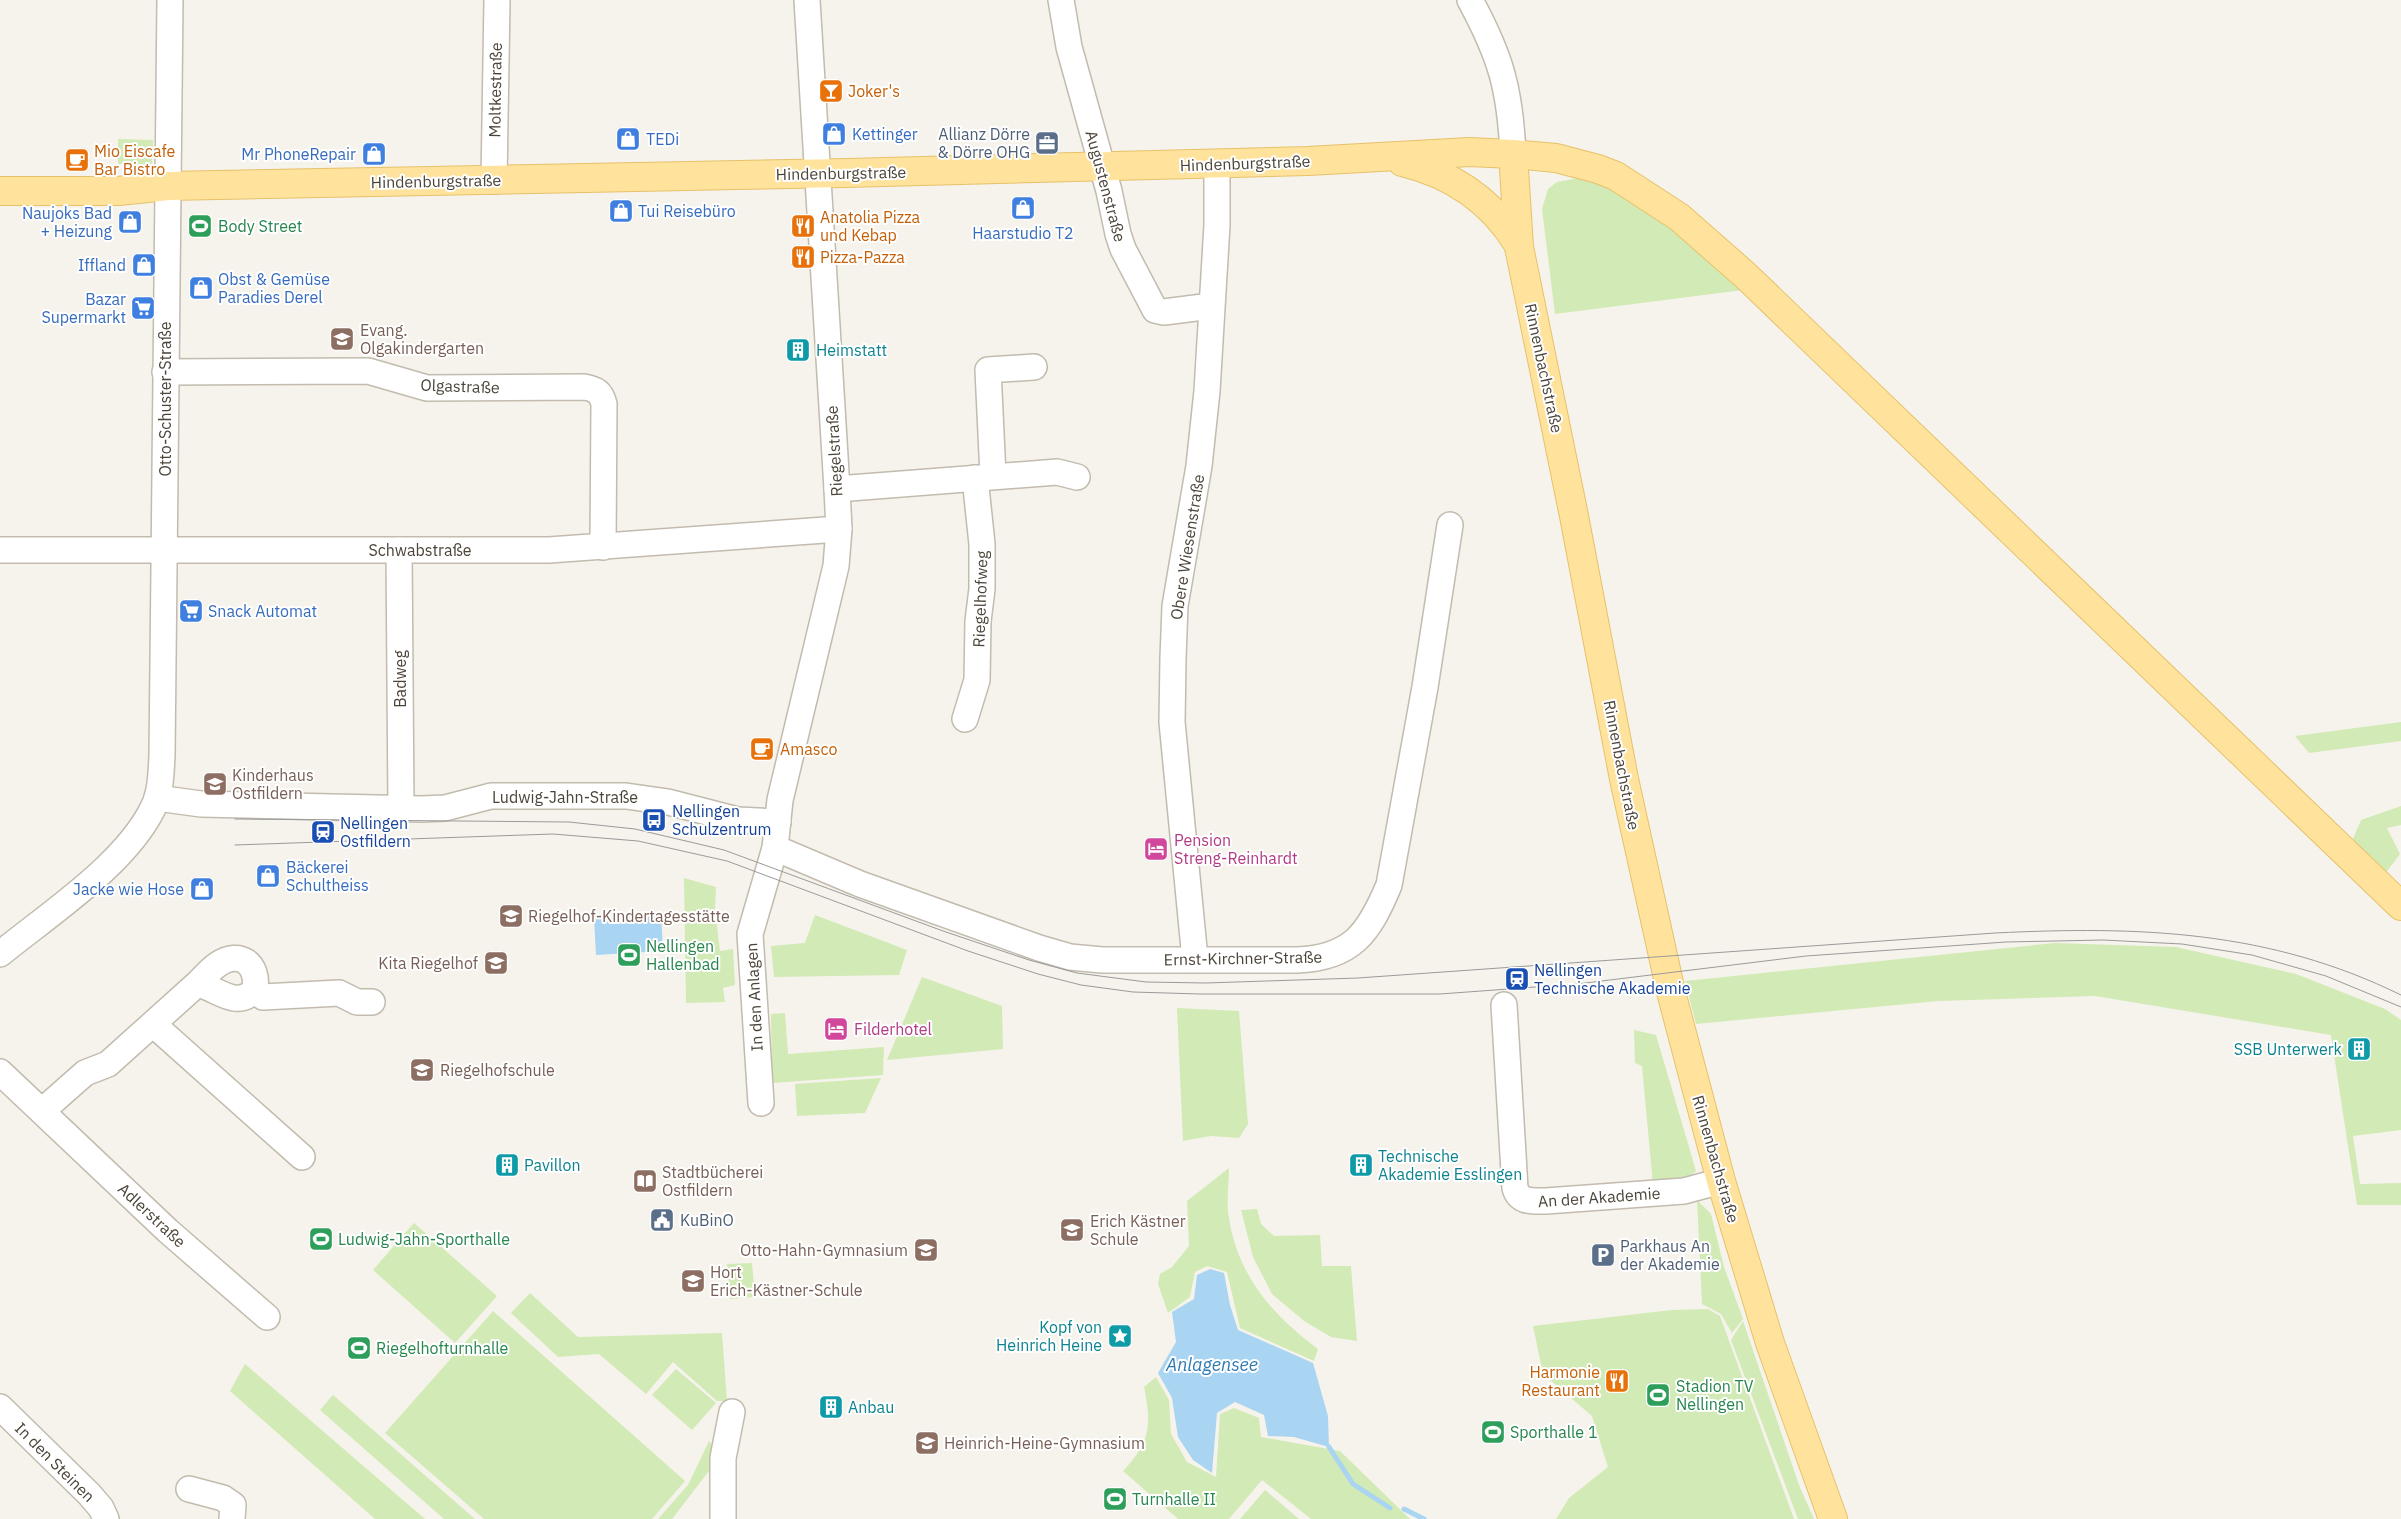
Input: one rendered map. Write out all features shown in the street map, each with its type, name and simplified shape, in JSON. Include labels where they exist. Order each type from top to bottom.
[{"type":"main road","name":"Hindenburgstraße","points":[[0,191],[118,191],[168,186],[494,181],[1217,164],[1469,152],[1556,158],[1598,169],[1637,188],[1692,227],[1866,390],[2401,906]]},
{"type":"main road","name":"Rinnenbachstraße","points":[[1513,154],[1519,247],[1571,498],[1626,789],[1671,992],[1721,1181],[1780,1374],[1833,1519]]},
{"type":"main road","points":[[1384,157],[1425,168],[1451,179],[1472,192],[1507,226],[1519,247]]},
{"type":"main road","name":"Hindenburgstraße","points":[[0,181],[120,180],[168,186]]},
{"type":"street","name":"Otto-Schuster-Straße","points":[[157,798],[162,756],[170,0]]},
{"type":"street","name":"Moltkestraße","points":[[494,181],[497,0]]},
{"type":"street","name":"Riegelstraße","points":[[761,892],[776,848],[780,800],[836,566],[838,530],[807,0]]},
{"type":"street","name":"Augustenstraße","points":[[1061,0],[1079,90],[1102,166],[1123,249],[1155,310],[1164,312],[1211,306]]},
{"type":"street","name":"Rinnenbachstraße","points":[[1470,0],[1502,69],[1511,115],[1513,154]]},
{"type":"street","name":"Obere Wiesenstraße","points":[[1195,959],[1172,722],[1173,658],[1175,606],[1199,466],[1206,400],[1217,226],[1217,164]]},
{"type":"street","name":"Riegelhofweg","points":[[965,718],[976,680],[978,621],[982,589],[988,370],[1034,367]]},
{"type":"street","name":"Olgastraße","points":[[165,372],[368,371],[428,388],[584,388],[598,391],[602,396],[604,404],[603,547]]},
{"type":"street","points":[[837,489],[1057,472],[1078,477]]},
{"type":"street","name":"Ernst-Kirchner-Straße","points":[[776,848],[860,884],[1057,953],[1078,958],[1102,960],[1304,959],[1334,955],[1355,941],[1378,907],[1389,884],[1450,525]]},
{"type":"street","name":"Schwabstraße","points":[[0,550],[548,550],[838,530]]},
{"type":"street","name":"Badweg","points":[[399,550],[401,808]]},
{"type":"street","name":"Ludwig-Jahn-Straße","points":[[157,798],[200,804],[445,808],[491,796],[626,796],[668,802],[738,820],[778,822]]},
{"type":"street","points":[[0,954],[101,873],[127,846],[145,822],[157,798]]},
{"type":"street","name":"In den Anlagen","points":[[760,1103],[750,944],[753,920],[761,892]]},
{"type":"street","points":[[42,1111],[85,1074],[108,1064],[154,1025],[197,984],[217,965],[226,960],[240,959],[249,962],[255,972],[255,990],[247,998],[237,1000],[222,996],[210,987],[197,984]]},
{"type":"street","points":[[255,990],[263,997],[340,993],[357,1002],[372,1002]]},
{"type":"street","name":"An der Akademie","points":[[1504,1005],[1516,1188],[1517,1194],[1521,1198],[1526,1201],[1546,1201],[1684,1191],[1721,1181]]},
{"type":"street","points":[[154,1025],[302,1157]]},
{"type":"street","name":"Adlerstraße","points":[[0,1072],[168,1231],[267,1317]]},
{"type":"street","name":"In den Steinen","points":[[0,1408],[89,1494],[101,1508],[106,1519]]},
{"type":"street","points":[[723,1519],[723,1458],[732,1412]]},
{"type":"street","points":[[189,1489],[223,1498],[233,1505],[232,1519]]},
{"type":"green space","points":[[118,139],[153,140],[152,165],[118,164]]},
{"type":"green space","points":[[1579,178],[1617,190],[1680,234],[1743,290],[1555,314],[1542,209],[1548,189],[1557,182]]},
{"type":"green space","points":[[2401,722],[2401,741],[2309,753],[2295,736]]},
{"type":"green space","points":[[2401,806],[2401,825],[2387,828],[2400,854],[2385,874],[2353,839],[2361,820]]},
{"type":"green space","points":[[684,878],[716,887],[715,909],[720,951],[733,949],[735,985],[723,988],[725,1002],[686,1003]]},
{"type":"green space","points":[[815,915],[907,950],[899,975],[774,977],[771,946],[805,943]]},
{"type":"green space","points":[[2055,943],[2176,947],[2296,974],[2385,1009],[2401,1020],[2401,1130],[2353,1136],[2360,1184],[2401,1183],[2401,1205],[2357,1205],[2331,1035],[2095,996],[1938,1001],[1696,1024],[1685,981]]},
{"type":"green space","points":[[922,977],[1002,1006],[1003,1049],[887,1060]]},
{"type":"green space","points":[[1177,1008],[1239,1011],[1248,1124],[1239,1138],[1211,1136],[1183,1141]]},
{"type":"green space","points":[[785,1013],[788,1054],[884,1047],[883,1075],[772,1083],[771,1014]]},
{"type":"green space","points":[[1634,1030],[1656,1035],[1696,1171],[1684,1181],[1653,1185],[1642,1066],[1635,1063]]},
{"type":"green space","points":[[881,1078],[865,1113],[797,1116],[795,1084]]},
{"type":"green space","points":[[1229,1168],[1228,1212],[1240,1258],[1249,1276],[1272,1308],[1301,1336],[1318,1349],[1314,1361],[1240,1328],[1227,1272],[1207,1266],[1195,1272],[1190,1297],[1168,1313],[1158,1284],[1160,1274],[1172,1267],[1189,1246],[1187,1201]]},
{"type":"green space","points":[[1697,1200],[1711,1214],[1724,1267],[1743,1319],[1732,1333],[1721,1314],[1702,1304]]},
{"type":"green space","points":[[1257,1209],[1261,1224],[1274,1236],[1320,1235],[1322,1266],[1351,1266],[1357,1341],[1331,1337],[1304,1321],[1272,1294],[1253,1257],[1241,1210]]},
{"type":"green space","points":[[414,1223],[497,1296],[455,1343],[373,1270]]},
{"type":"green space","points":[[752,1263],[755,1297],[730,1299],[727,1264]]},
{"type":"green space","points":[[530,1293],[578,1337],[722,1333],[727,1401],[717,1401],[673,1362],[646,1394],[599,1354],[558,1357],[511,1313]]},
{"type":"green space","name":"Stadion TV Nellingen","points":[[1708,1309],[1720,1316],[1794,1519],[1556,1519],[1569,1498],[1608,1467],[1592,1416],[1543,1374],[1533,1326],[1672,1310]]},
{"type":"green space","points":[[493,1311],[685,1481],[652,1519],[484,1519],[385,1433]]},
{"type":"green space","points":[[1743,1321],[1799,1485],[1814,1519],[1798,1519],[1731,1340]]},
{"type":"green space","points":[[245,1364],[425,1519],[375,1519],[230,1391]]},
{"type":"green space","points":[[676,1369],[716,1403],[692,1430],[652,1395]]},
{"type":"green space","points":[[1156,1377],[1169,1400],[1171,1434],[1187,1462],[1216,1477],[1220,1414],[1234,1408],[1259,1418],[1261,1437],[1340,1451],[1410,1519],[1311,1519],[1262,1480],[1229,1519],[1178,1519],[1123,1471],[1144,1442],[1147,1433],[1148,1412],[1144,1387]]},
{"type":"green space","points":[[333,1395],[475,1519],[444,1519],[320,1410]]},
{"type":"green space","points":[[709,1441],[722,1454],[672,1519],[658,1519],[688,1485]]},
{"type":"green space","points":[[1265,1490],[1299,1519],[1240,1519]]},
{"type":"water","points":[[661,914],[663,951],[596,955],[594,918]]},
{"type":"water","name":"Anlagensee","points":[[1210,1269],[1224,1273],[1230,1305],[1238,1330],[1313,1363],[1328,1416],[1329,1447],[1294,1437],[1268,1436],[1264,1415],[1235,1402],[1217,1413],[1212,1473],[1193,1460],[1178,1437],[1172,1398],[1158,1373],[1176,1342],[1172,1312],[1194,1299],[1197,1275]]},
{"type":"waterway","points":[[1329,1447],[1353,1484],[1390,1508]]},
{"type":"waterway","points":[[1404,1509],[1424,1519]]},
{"type":"tram line","points":[[235,819],[569,822],[635,829],[724,850],[943,931],[1029,960],[1077,973],[1146,982],[1206,983],[1358,978],[1995,933],[2101,931],[2152,932],[2252,945],[2302,957],[2352,973],[2401,995]]},
{"type":"tram line","points":[[235,845],[553,834],[638,841],[727,861],[968,951],[1038,974],[1081,985],[1133,992],[1200,994],[1440,994],[1577,984],[1806,956],[2006,942],[2103,940],[2182,944],[2252,955],[2326,976],[2401,1007]]},
{"type":"place","name":"Joker's","points":[[831,91]]},
{"type":"place","name":"Kettinger","points":[[834,134]]},
{"type":"place","name":"TEDi","points":[[628,139]]},
{"type":"place","name":"Allianz Dörre & Dörre OHG","points":[[1047,143]]},
{"type":"place","name":"Mr PhoneRepair","points":[[374,154]]},
{"type":"place","name":"Mio Eiscafe Bar Bistro","points":[[77,160]]},
{"type":"place","name":"Haarstudio T2","points":[[1023,208]]},
{"type":"place","name":"Tui Reisebüro","points":[[621,211]]},
{"type":"place","name":"Naujoks Bad + Heizung","points":[[130,222]]},
{"type":"place","name":"Body Street","points":[[200,226]]},
{"type":"place","name":"Anatolia Pizza und Kebap","points":[[803,226]]},
{"type":"place","name":"Pizza-Pazza","points":[[803,257]]},
{"type":"place","name":"Iffland","points":[[144,265]]},
{"type":"place","name":"Obst & Gemüse Paradies Derel","points":[[201,288]]},
{"type":"place","name":"Bazar Supermarkt","points":[[143,308]]},
{"type":"place","name":"Evang. Olgakindergarten","points":[[342,339]]},
{"type":"place","name":"Heimstatt","points":[[798,350]]},
{"type":"place","name":"Snack Automat","points":[[191,611]]},
{"type":"place","name":"Amasco","points":[[762,749]]},
{"type":"place","name":"Kinderhaus Ostfildern","points":[[215,784]]},
{"type":"place","name":"Nellingen Schulzentrum","points":[[654,820]]},
{"type":"place","name":"Nellingen Ostfildern","points":[[323,832]]},
{"type":"place","name":"Pension Streng-Reinhardt","points":[[1156,849]]},
{"type":"place","name":"Bäckerei Schultheiss","points":[[268,876]]},
{"type":"place","name":"Jacke wie Hose","points":[[202,889]]},
{"type":"place","name":"Riegelhof-Kindertagesstätte","points":[[511,916]]},
{"type":"place","name":"Nellingen Hallenbad","points":[[629,955]]},
{"type":"place","name":"Kita Riegelhof","points":[[496,963]]},
{"type":"place","name":"Nellingen Technische Akademie","points":[[1517,979]]},
{"type":"place","name":"Filderhotel","points":[[836,1029]]},
{"type":"place","name":"SSB Unterwerk","points":[[2359,1049]]},
{"type":"place","name":"Riegelhofschule","points":[[422,1070]]},
{"type":"place","name":"Pavillon","points":[[507,1165]]},
{"type":"place","name":"Technische Akademie Esslingen","points":[[1361,1165]]},
{"type":"place","name":"Stadtbücherei Ostfildern","points":[[645,1181]]},
{"type":"place","name":"KuBinO","points":[[662,1220]]},
{"type":"place","name":"Erich Kästner Schule","points":[[1072,1230]]},
{"type":"place","name":"Ludwig-Jahn-Sporthalle","points":[[321,1239]]},
{"type":"place","name":"Otto-Hahn-Gymnasium","points":[[926,1250]]},
{"type":"place","name":"Parkhaus An der Akademie","points":[[1603,1255]]},
{"type":"place","name":"Hort Erich-Kästner-Schule","points":[[693,1281]]},
{"type":"place","name":"Kopf von Heinrich Heine","points":[[1120,1336]]},
{"type":"place","name":"Riegelhofturnhalle","points":[[359,1348]]},
{"type":"place","name":"Harmonie Restaurant","points":[[1617,1381]]},
{"type":"place","name":"Stadion TV Nellingen","points":[[1658,1395]]},
{"type":"place","name":"Anbau","points":[[831,1407]]},
{"type":"place","name":"Sporthalle 1","points":[[1493,1432]]},
{"type":"place","name":"Heinrich-Heine-Gymnasium","points":[[927,1443]]},
{"type":"place","name":"Turnhalle II","points":[[1115,1499]]}]
